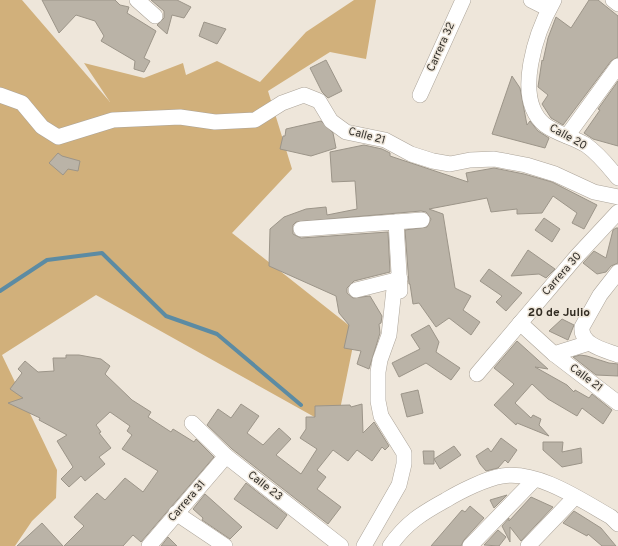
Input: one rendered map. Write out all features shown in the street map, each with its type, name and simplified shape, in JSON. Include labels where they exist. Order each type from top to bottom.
[{"type":"street","points":[[137,0],[155,16]]},
{"type":"street","name":"Carrera 32","points":[[420,94],[463,0]]},
{"type":"street","points":[[532,0],[551,4]]},
{"type":"street","points":[[613,0],[618,4]]},
{"type":"street","name":"Calle 20","points":[[551,4],[532,53],[528,91],[533,109],[545,124],[586,145],[600,156],[618,178]]},
{"type":"street","points":[[567,136],[618,66]]},
{"type":"street","name":"Calle 21","points":[[0,95],[22,103],[42,127],[58,137],[113,120],[180,117],[215,122],[254,120],[282,103],[304,95],[319,101],[331,121],[346,132],[385,140],[411,154],[433,161],[450,164],[470,160],[494,159],[526,165],[555,174],[594,192],[618,197]]},
{"type":"street","name":"Carrera 30","points":[[478,374],[577,256],[618,212]]},
{"type":"street","points":[[301,228],[422,220]]},
{"type":"street","points":[[396,222],[398,280],[401,310]]},
{"type":"street","points":[[618,272],[600,295],[582,327],[582,336],[589,343],[618,355]]},
{"type":"street","points":[[356,290],[398,280]]},
{"type":"street","points":[[364,546],[399,485],[404,464],[404,453],[382,416],[378,401],[378,372],[380,360],[389,335],[398,280]]},
{"type":"street","name":"Calle 21","points":[[520,323],[554,354],[618,403]]},
{"type":"street","name":"Calle 21","points":[[554,354],[589,343]]},
{"type":"street","name":"Calle 23","points":[[192,423],[226,456],[341,546]]},
{"type":"street","name":"Carrera 31","points":[[149,546],[226,456]]},
{"type":"street","points":[[390,546],[402,530],[422,513],[457,493],[500,476],[515,476],[545,482],[612,517],[618,524]]},
{"type":"street","points":[[470,546],[534,480]]},
{"type":"street","points":[[528,546],[575,497]]},
{"type":"street","points":[[176,513],[225,546]]},
{"type":"shaded area","points":[[0,0],[22,0],[110,102],[84,63],[144,78],[183,63],[186,75],[217,61],[260,82],[306,32],[354,0],[376,0],[366,59],[330,52],[268,91],[292,169],[232,233],[356,331],[336,429],[96,295],[2,355],[57,470],[56,498],[32,521],[15,546],[0,546]]},
{"type":"building","points":[[42,0],[115,0],[120,5],[129,7],[127,13],[156,31],[144,58],[150,61],[144,72],[134,69],[135,61],[101,41],[104,36],[95,21],[76,15],[59,33]]},
{"type":"building","points":[[151,0],[177,0],[191,7],[184,18],[172,15],[167,34],[157,25],[164,18],[164,11]]},
{"type":"building","points":[[589,0],[598,0],[618,16],[618,57],[611,61],[563,125],[551,118],[542,104],[548,95],[538,87],[542,60],[543,61],[548,38],[556,17],[571,28]]},
{"type":"building","points":[[204,22],[226,29],[217,44],[199,36]]},
{"type":"building","points":[[326,60],[342,91],[328,98],[322,92],[310,68]]},
{"type":"building","points":[[512,76],[520,88],[527,125],[530,121],[538,131],[549,138],[545,148],[492,134]]},
{"type":"building","points":[[618,81],[618,146],[593,139],[584,133],[600,110],[598,109]]},
{"type":"building","points":[[321,121],[333,133],[336,148],[311,156],[280,149],[286,129]]},
{"type":"building","points":[[364,145],[382,149],[390,153],[390,156],[468,182],[466,173],[494,168],[524,174],[552,182],[597,205],[584,229],[572,223],[577,213],[553,196],[542,213],[517,214],[517,209],[491,212],[487,198],[429,209],[443,214],[455,288],[471,296],[463,310],[480,322],[471,335],[449,318],[436,327],[419,303],[413,304],[409,284],[405,230],[427,227],[431,219],[426,212],[421,211],[296,222],[293,225],[293,234],[301,238],[388,232],[390,272],[354,281],[347,288],[347,293],[353,298],[370,296],[382,316],[381,323],[379,324],[380,333],[369,369],[357,364],[361,351],[344,348],[349,325],[339,313],[336,296],[269,266],[270,229],[284,217],[306,209],[326,207],[327,215],[357,209],[355,181],[332,182],[330,152]]},
{"type":"building","points":[[58,153],[62,156],[80,161],[78,171],[68,169],[63,175],[49,163]]},
{"type":"building","points":[[544,218],[560,229],[552,242],[535,230]]},
{"type":"building","points":[[618,228],[618,263],[611,266],[606,272],[597,274],[583,263],[594,251],[606,258],[613,230]]},
{"type":"building","points":[[528,250],[555,269],[546,278],[539,274],[511,276]]},
{"type":"building","points":[[489,269],[522,293],[506,311],[496,302],[502,296],[480,281]]},
{"type":"building","points":[[562,319],[574,325],[568,340],[549,331]]},
{"type":"building","points":[[429,325],[439,342],[436,352],[460,368],[451,380],[426,363],[399,377],[392,363],[420,349],[411,335]]},
{"type":"building","points":[[517,341],[548,369],[535,367],[567,385],[574,392],[575,390],[589,398],[592,394],[612,410],[603,424],[582,408],[577,416],[548,399],[532,384],[515,403],[531,418],[533,415],[541,419],[539,425],[549,436],[517,423],[516,425],[494,405],[514,384],[494,368]]},
{"type":"building","points":[[66,355],[79,355],[101,359],[110,366],[105,374],[132,400],[151,412],[148,417],[171,432],[173,429],[194,442],[196,439],[214,457],[141,542],[133,535],[123,546],[64,546],[84,526],[74,517],[97,493],[105,500],[125,478],[143,492],[158,471],[122,449],[132,435],[127,431],[130,426],[110,412],[96,425],[101,432],[99,433],[111,448],[99,457],[105,464],[85,481],[81,476],[69,487],[61,479],[73,467],[57,441],[67,435],[39,420],[40,418],[8,403],[23,398],[10,389],[22,373],[18,369],[25,361],[38,372],[54,371],[53,358],[66,358]]},
{"type":"building","points":[[580,355],[618,364],[618,376],[596,375],[573,357]]},
{"type":"building","points":[[418,390],[423,413],[407,417],[401,394]]},
{"type":"building","points":[[241,404],[259,416],[247,433],[263,445],[279,428],[291,439],[276,455],[301,474],[317,449],[300,438],[306,429],[306,417],[315,417],[315,406],[350,405],[351,407],[362,404],[363,433],[374,422],[389,446],[385,450],[382,447],[372,461],[357,450],[348,461],[333,450],[317,470],[326,477],[317,489],[341,507],[328,524],[232,449],[207,425],[218,409],[231,418]]},
{"type":"building","points":[[501,438],[517,450],[508,463],[505,460],[498,468],[486,471],[476,456],[488,448],[491,452]]},
{"type":"building","points":[[543,442],[563,442],[562,452],[581,448],[582,463],[562,467],[543,450]]},
{"type":"building","points":[[454,446],[461,455],[440,469],[434,459]]},
{"type":"building","points":[[423,451],[434,451],[434,464],[424,464]]},
{"type":"building","points":[[246,483],[287,515],[277,529],[234,499]]},
{"type":"building","points":[[205,494],[242,527],[230,539],[202,520],[203,518],[193,509]]},
{"type":"building","points":[[507,495],[494,508],[490,500]]},
{"type":"building","points":[[531,497],[553,507],[521,541],[510,527],[510,542],[502,526],[509,518],[509,521]]},
{"type":"building","points":[[470,506],[484,518],[464,540],[461,546],[431,546],[462,510],[465,512]]},
{"type":"building","points":[[574,511],[601,528],[616,546],[602,546],[588,534],[587,536],[563,523]]},
{"type":"building","points":[[42,523],[63,546],[17,546]]},
{"type":"building","points":[[498,530],[506,537],[499,546],[484,545]]},
{"type":"building","points":[[168,537],[177,546],[161,546]]},
{"type":"waterway","points":[[0,291],[47,260],[102,253],[166,316],[217,334],[301,405]]},
{"type":"district","name":"20 de Julio","points":[[559,313]]}]
